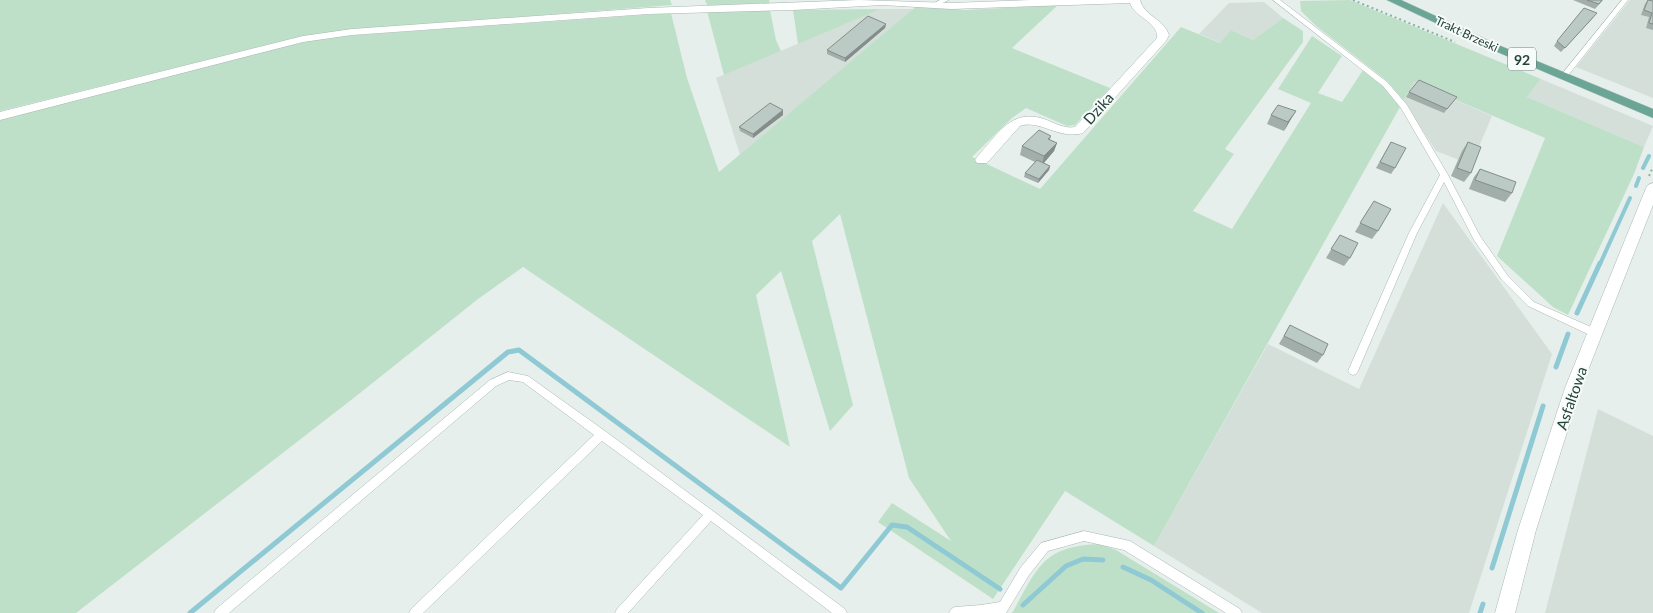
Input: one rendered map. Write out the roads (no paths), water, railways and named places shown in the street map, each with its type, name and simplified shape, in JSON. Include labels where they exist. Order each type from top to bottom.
[{"type":"main road","name":"Trakt Brzeski","points":[[1392,0],[1653,114]]},
{"type":"street","points":[[0,116],[303,39],[352,32],[648,11],[793,8],[882,2],[933,5],[1128,0]]},
{"type":"street","name":"Dzika","points":[[982,160],[1021,120],[1032,120],[1062,131],[1073,132],[1079,130],[1162,39],[1163,35],[1160,26],[1140,12],[1135,0]]},
{"type":"street","name":"Asfaltowa","points":[[1505,613],[1528,530],[1570,398],[1653,188]]},
{"type":"lane","points":[[933,5],[946,0]]},
{"type":"lane","points":[[1276,0],[1385,84],[1404,107],[1444,175],[1477,238],[1505,278],[1530,304],[1596,333]]},
{"type":"lane","points":[[1564,76],[1625,0]]},
{"type":"lane","points":[[1353,371],[1413,233],[1444,175]]},
{"type":"lane","points":[[220,613],[493,383],[508,376],[525,379],[602,434],[841,613]]},
{"type":"lane","points":[[415,613],[602,434]]},
{"type":"lane","points":[[621,613],[710,514]]},
{"type":"lane","points":[[955,613],[1002,610],[1025,571],[1046,547],[1084,536],[1126,545],[1236,613]]},
{"type":"waterway","points":[[1643,168],[1649,156]]},
{"type":"waterway","points":[[1636,186],[1639,178]]},
{"type":"waterway","points":[[1600,264],[1630,198]]},
{"type":"waterway","points":[[1577,313],[1600,263]]},
{"type":"waterway","points":[[1556,367],[1568,334]]},
{"type":"waterway","points":[[190,613],[508,352],[519,350],[841,588],[892,525],[907,527],[1000,589]]},
{"type":"waterway","points":[[1492,568],[1543,406]]},
{"type":"waterway","points":[[1023,605],[1066,566],[1083,559],[1103,560]]},
{"type":"waterway","points":[[1123,567],[1151,580],[1202,613]]},
{"type":"waterway","points":[[1480,613],[1483,604]]}]
